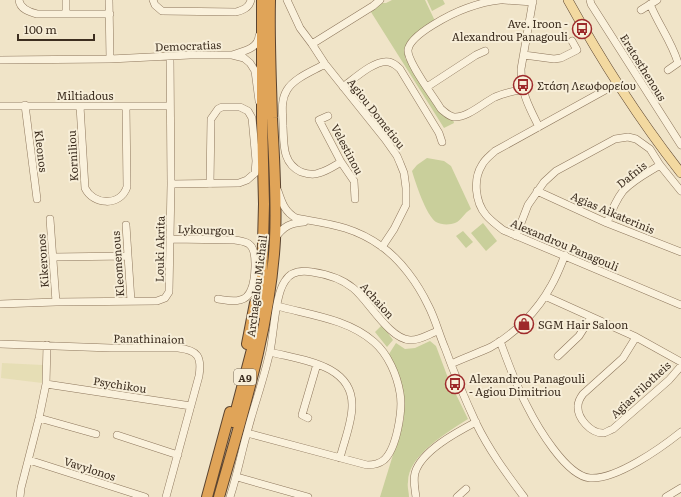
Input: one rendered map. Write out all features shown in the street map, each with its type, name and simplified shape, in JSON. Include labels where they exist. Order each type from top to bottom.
[{"type":"highway","name":"Archagelou Michail","points":[[213,497],[256,335],[262,282],[263,254],[264,204],[262,120],[264,19],[270,0]]},
{"type":"highway","name":"Archagelou Michail","points":[[219,497],[258,354],[275,239],[275,185],[262,4]]},
{"type":"highway","points":[[207,497],[255,308],[263,254]]},
{"type":"highway","points":[[225,497],[257,380],[267,337],[274,278],[272,265]]},
{"type":"main road","points":[[568,0],[588,37],[618,84],[681,173]]},
{"type":"street","points":[[19,0],[20,4],[27,11],[37,14],[110,14]]},
{"type":"street","points":[[66,0],[66,14]]},
{"type":"street","points":[[109,0],[110,59]]},
{"type":"street","points":[[153,0],[155,5],[162,11],[236,12],[245,9],[251,0]]},
{"type":"street","name":"Agiou Dometiou","points":[[287,0],[300,28],[325,64],[385,139],[397,156],[404,173],[406,205],[394,229],[382,247]]},
{"type":"street","points":[[312,44],[373,6],[380,0]]},
{"type":"street","points":[[500,0],[479,4],[452,15],[421,33],[414,40],[408,50],[410,61],[441,109],[452,117],[463,116],[494,97],[512,91],[522,90]]},
{"type":"street","points":[[504,0],[533,1],[521,69],[522,90],[539,127]]},
{"type":"street","name":"Eratosthenous","points":[[590,0],[591,4],[681,145]]},
{"type":"street","points":[[641,10],[657,0]]},
{"type":"street","points":[[650,4],[656,20],[675,52],[678,63],[668,70]]},
{"type":"street","name":"Democratias","points":[[0,60],[110,59],[232,55],[248,50],[257,44],[264,19]]},
{"type":"street","points":[[524,55],[548,59],[561,58],[577,50],[572,41]]},
{"type":"street","points":[[427,87],[476,55],[485,51]]},
{"type":"street","name":"Democratias","points":[[232,55],[250,63],[255,71],[262,120]]},
{"type":"street","name":"Louki Akrita","points":[[0,304],[157,301],[165,298],[169,292],[171,239],[170,57]]},
{"type":"street","points":[[344,88],[367,70],[382,62],[391,62],[400,69],[440,133],[442,142]]},
{"type":"street","points":[[325,64],[290,85],[286,91],[283,98],[285,152],[292,166],[305,173],[319,174],[342,162]]},
{"type":"street","name":"Alexandrou Panagouli","points":[[618,84],[495,151],[482,164],[478,174],[476,183],[478,197],[485,214],[503,230],[681,305]]},
{"type":"street","name":"Kleonos","points":[[25,105],[37,199]]},
{"type":"street","name":"Miltiadous","points":[[0,106],[170,106]]},
{"type":"street","name":"Korniliou","points":[[80,106],[85,188],[92,198],[100,201],[106,201],[117,200],[122,196],[127,187],[126,106]]},
{"type":"street","points":[[171,184],[210,184],[239,183],[247,180],[255,173],[256,161],[252,118],[248,111],[240,107],[222,107],[218,109],[212,119],[210,184]]},
{"type":"street","name":"Velestinou","points":[[328,116],[319,120],[354,181],[355,199]]},
{"type":"street","points":[[516,236],[528,205],[544,182],[556,171],[616,139],[628,137],[636,139],[650,149],[660,165],[681,191]]},
{"type":"street","name":"Dafnis","points":[[607,223],[623,192],[639,178],[660,165]]},
{"type":"street","points":[[275,185],[285,209],[291,215],[296,218],[336,224],[349,228],[367,237],[395,258],[413,279],[429,306],[451,364],[476,422],[493,455],[524,497]]},
{"type":"street","name":"Agias Aikaterinis","points":[[537,191],[607,223],[681,252]]},
{"type":"street","name":"Kikeronos","points":[[50,220],[56,302]]},
{"type":"street","points":[[275,239],[280,231],[290,224],[312,221]]},
{"type":"street","name":"Kleomenous","points":[[126,225],[131,301]]},
{"type":"street","name":"Lykourgou","points":[[171,239],[235,240],[251,245],[255,258],[252,288],[249,294],[241,300],[234,301],[218,299]]},
{"type":"street","points":[[451,364],[478,353],[500,341],[520,324],[545,296],[565,255]]},
{"type":"street","points":[[53,257],[128,256]]},
{"type":"street","name":"Achaion","points":[[230,497],[237,477],[247,433],[270,352],[281,289],[288,276],[299,271],[317,272],[340,280],[352,287],[393,333],[400,338],[416,340],[438,331]]},
{"type":"street","points":[[545,296],[636,337],[681,362]]},
{"type":"street","points":[[247,433],[367,465],[373,465],[384,460],[396,437],[400,420],[400,394],[394,371],[376,343],[362,333],[340,323],[277,306]]},
{"type":"street","points":[[558,356],[579,336],[591,317]]},
{"type":"street","name":"Agias Filotheis","points":[[636,337],[623,358],[579,399],[577,405],[580,417],[593,430],[604,433],[613,429],[669,380],[681,366]]},
{"type":"street","points":[[500,341],[519,391],[534,419],[556,452],[566,464],[579,475],[589,478],[597,478],[613,473],[656,451],[681,432]]},
{"type":"street","name":"Panathinaion","points":[[0,344],[188,349],[195,352],[200,367],[166,497]]},
{"type":"street","points":[[20,497],[46,384],[47,345]]},
{"type":"street","points":[[270,352],[317,364],[336,372],[346,383],[350,390],[352,406],[351,416],[340,458]]},
{"type":"street","points":[[308,418],[302,415],[317,364]]},
{"type":"street","name":"Psychikou","points":[[46,384],[191,406]]},
{"type":"street","points":[[39,418],[96,434]]},
{"type":"street","points":[[416,497],[414,479],[417,467],[432,451],[453,435],[476,422]]},
{"type":"street","points":[[117,435],[178,455]]},
{"type":"street","name":"Vavylonos","points":[[29,460],[145,497]]},
{"type":"street","points":[[237,477],[308,497]]},
{"type":"street","points":[[457,497],[466,488]]},
{"type":"street","points":[[666,497],[680,491]]},
{"type":"shaded area","points":[[2,363],[43,365],[42,383],[1,378]]},
{"type":"green space","points":[[392,0],[425,0],[435,21],[406,48],[405,58],[439,111],[453,119],[454,123],[444,128],[371,12],[381,3],[386,3]]},
{"type":"green space","points":[[427,0],[443,0],[445,4],[432,11]]},
{"type":"green space","points":[[427,158],[444,161],[451,166],[471,209],[455,223],[440,224],[436,222],[432,218],[422,199],[412,171],[417,165]]},
{"type":"green space","points":[[483,223],[497,241],[486,251],[471,233]]},
{"type":"green space","points":[[463,231],[473,242],[466,248],[456,236]]},
{"type":"green space","points":[[382,325],[393,340],[387,347],[375,332]]},
{"type":"green space","points":[[430,341],[436,346],[448,378],[468,419],[430,445],[415,463],[410,472],[408,482],[409,497],[380,497],[404,419],[403,393],[396,367],[389,354],[396,343],[405,349],[415,348]]},
{"type":"place","name":"Ave. Iroon - Alexandrou Panagouli","points":[[582,29]]},
{"type":"place","name":"Στάση Λεωφορείου","points":[[523,85]]},
{"type":"place","name":"SGM Hair Saloon","points":[[524,324]]},
{"type":"place","name":"Alexandrou Panagouli - Agiou Dimitriou","points":[[455,384]]}]
